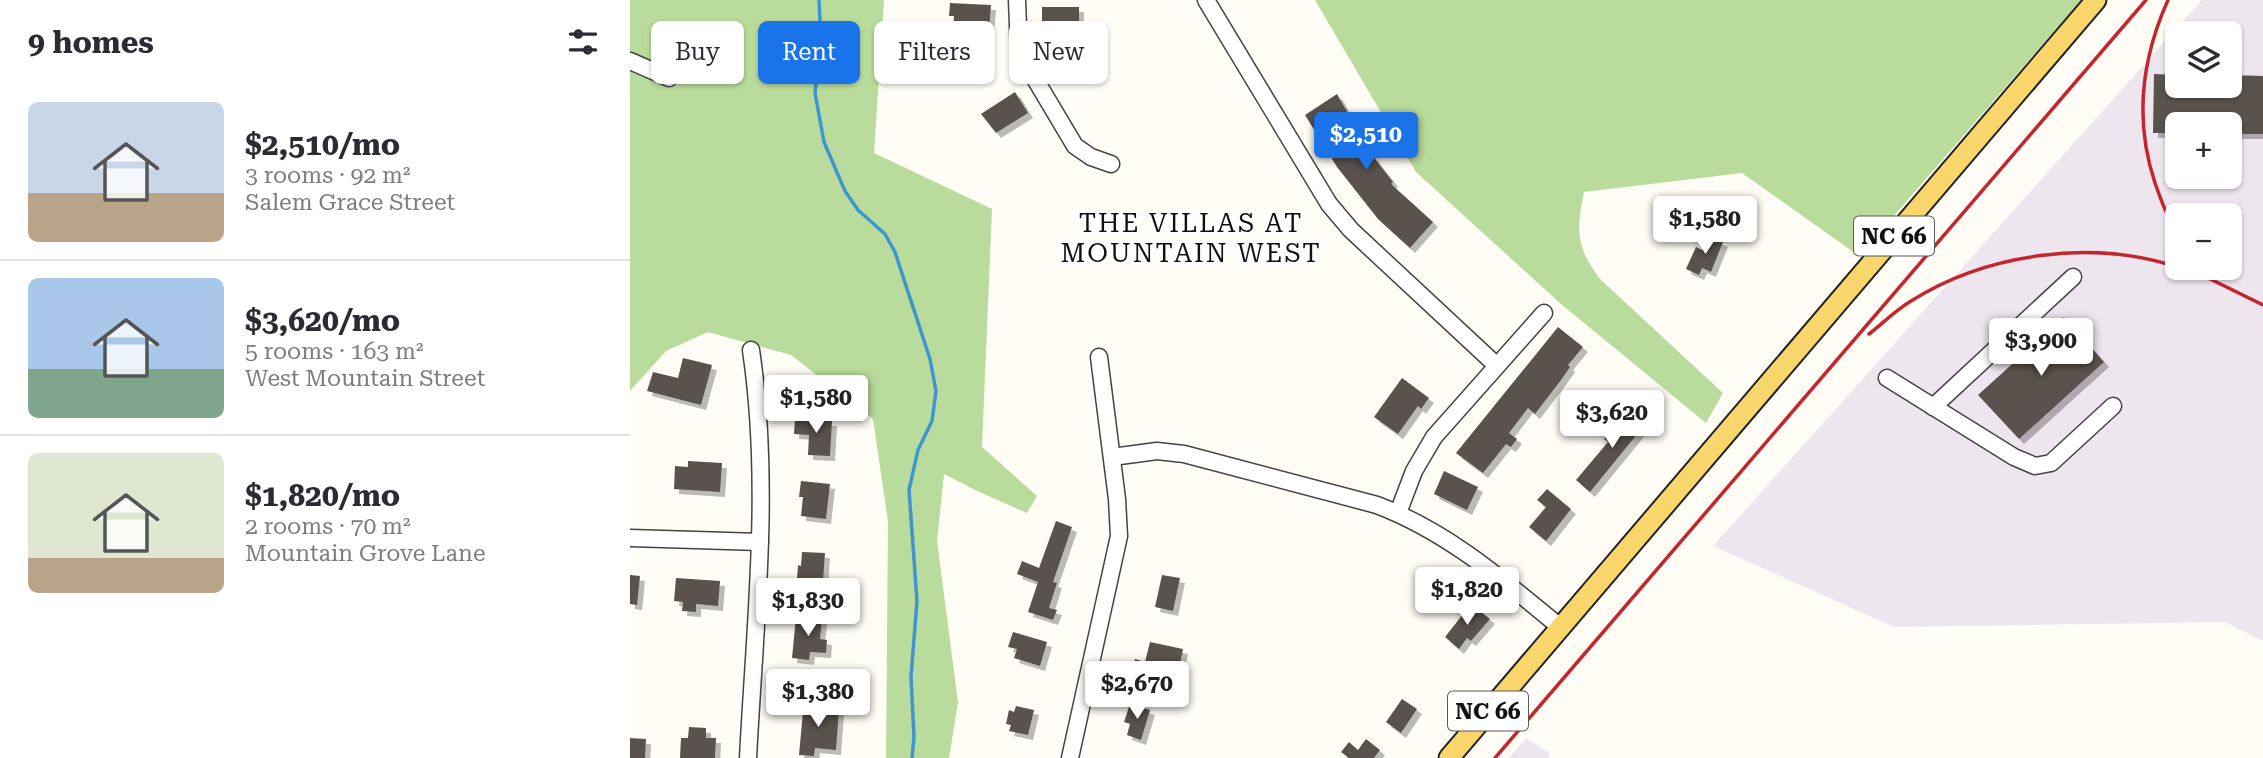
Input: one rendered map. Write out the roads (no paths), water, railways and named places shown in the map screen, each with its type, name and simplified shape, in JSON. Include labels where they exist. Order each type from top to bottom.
[{"type":"main road","name":"NC 66","points":[[1449,758],[2096,0]]},
{"type":"street","points":[[1017,0],[1019,52],[1075,146],[1090,158],[1111,164]]},
{"type":"street","points":[[1206,0],[1329,204],[1351,230],[1496,365]]},
{"type":"street","points":[[630,61],[651,70]]},
{"type":"street","points":[[1933,407],[2073,277]]},
{"type":"street","points":[[1398,513],[1414,471],[1434,437],[1544,313]]},
{"type":"street","points":[[748,758],[760,542],[760,433],[751,350]]},
{"type":"street","points":[[1070,758],[1119,536],[1099,357]]},
{"type":"street","points":[[1887,378],[2014,457],[2035,466],[2051,463],[2113,406]]},
{"type":"street","points":[[1112,457],[1157,452],[1184,454],[1377,505],[1432,530],[1487,566],[1560,627]]},
{"type":"street","points":[[630,538],[760,542]]},
{"type":"waterway","points":[[819,0],[821,42],[815,93],[824,142],[845,191],[858,210],[885,234],[895,252],[930,359],[936,391],[932,421],[918,450],[909,490],[917,601],[911,677],[914,737],[912,758]]},
{"type":"railway","points":[[1495,758],[2146,0]]},
{"type":"railway","points":[[2165,209],[2148,160],[2144,136],[2143,90],[2152,45],[2168,0]]},
{"type":"railway","points":[[1869,334],[1905,305],[1941,285],[2006,262],[2076,253],[2144,258],[2165,264]]},
{"type":"railway","points":[[2212,280],[2263,305]]},
{"type":"district","name":"THE VILLAS AT MOUNTAIN WEST","points":[[1191,238]]}]
